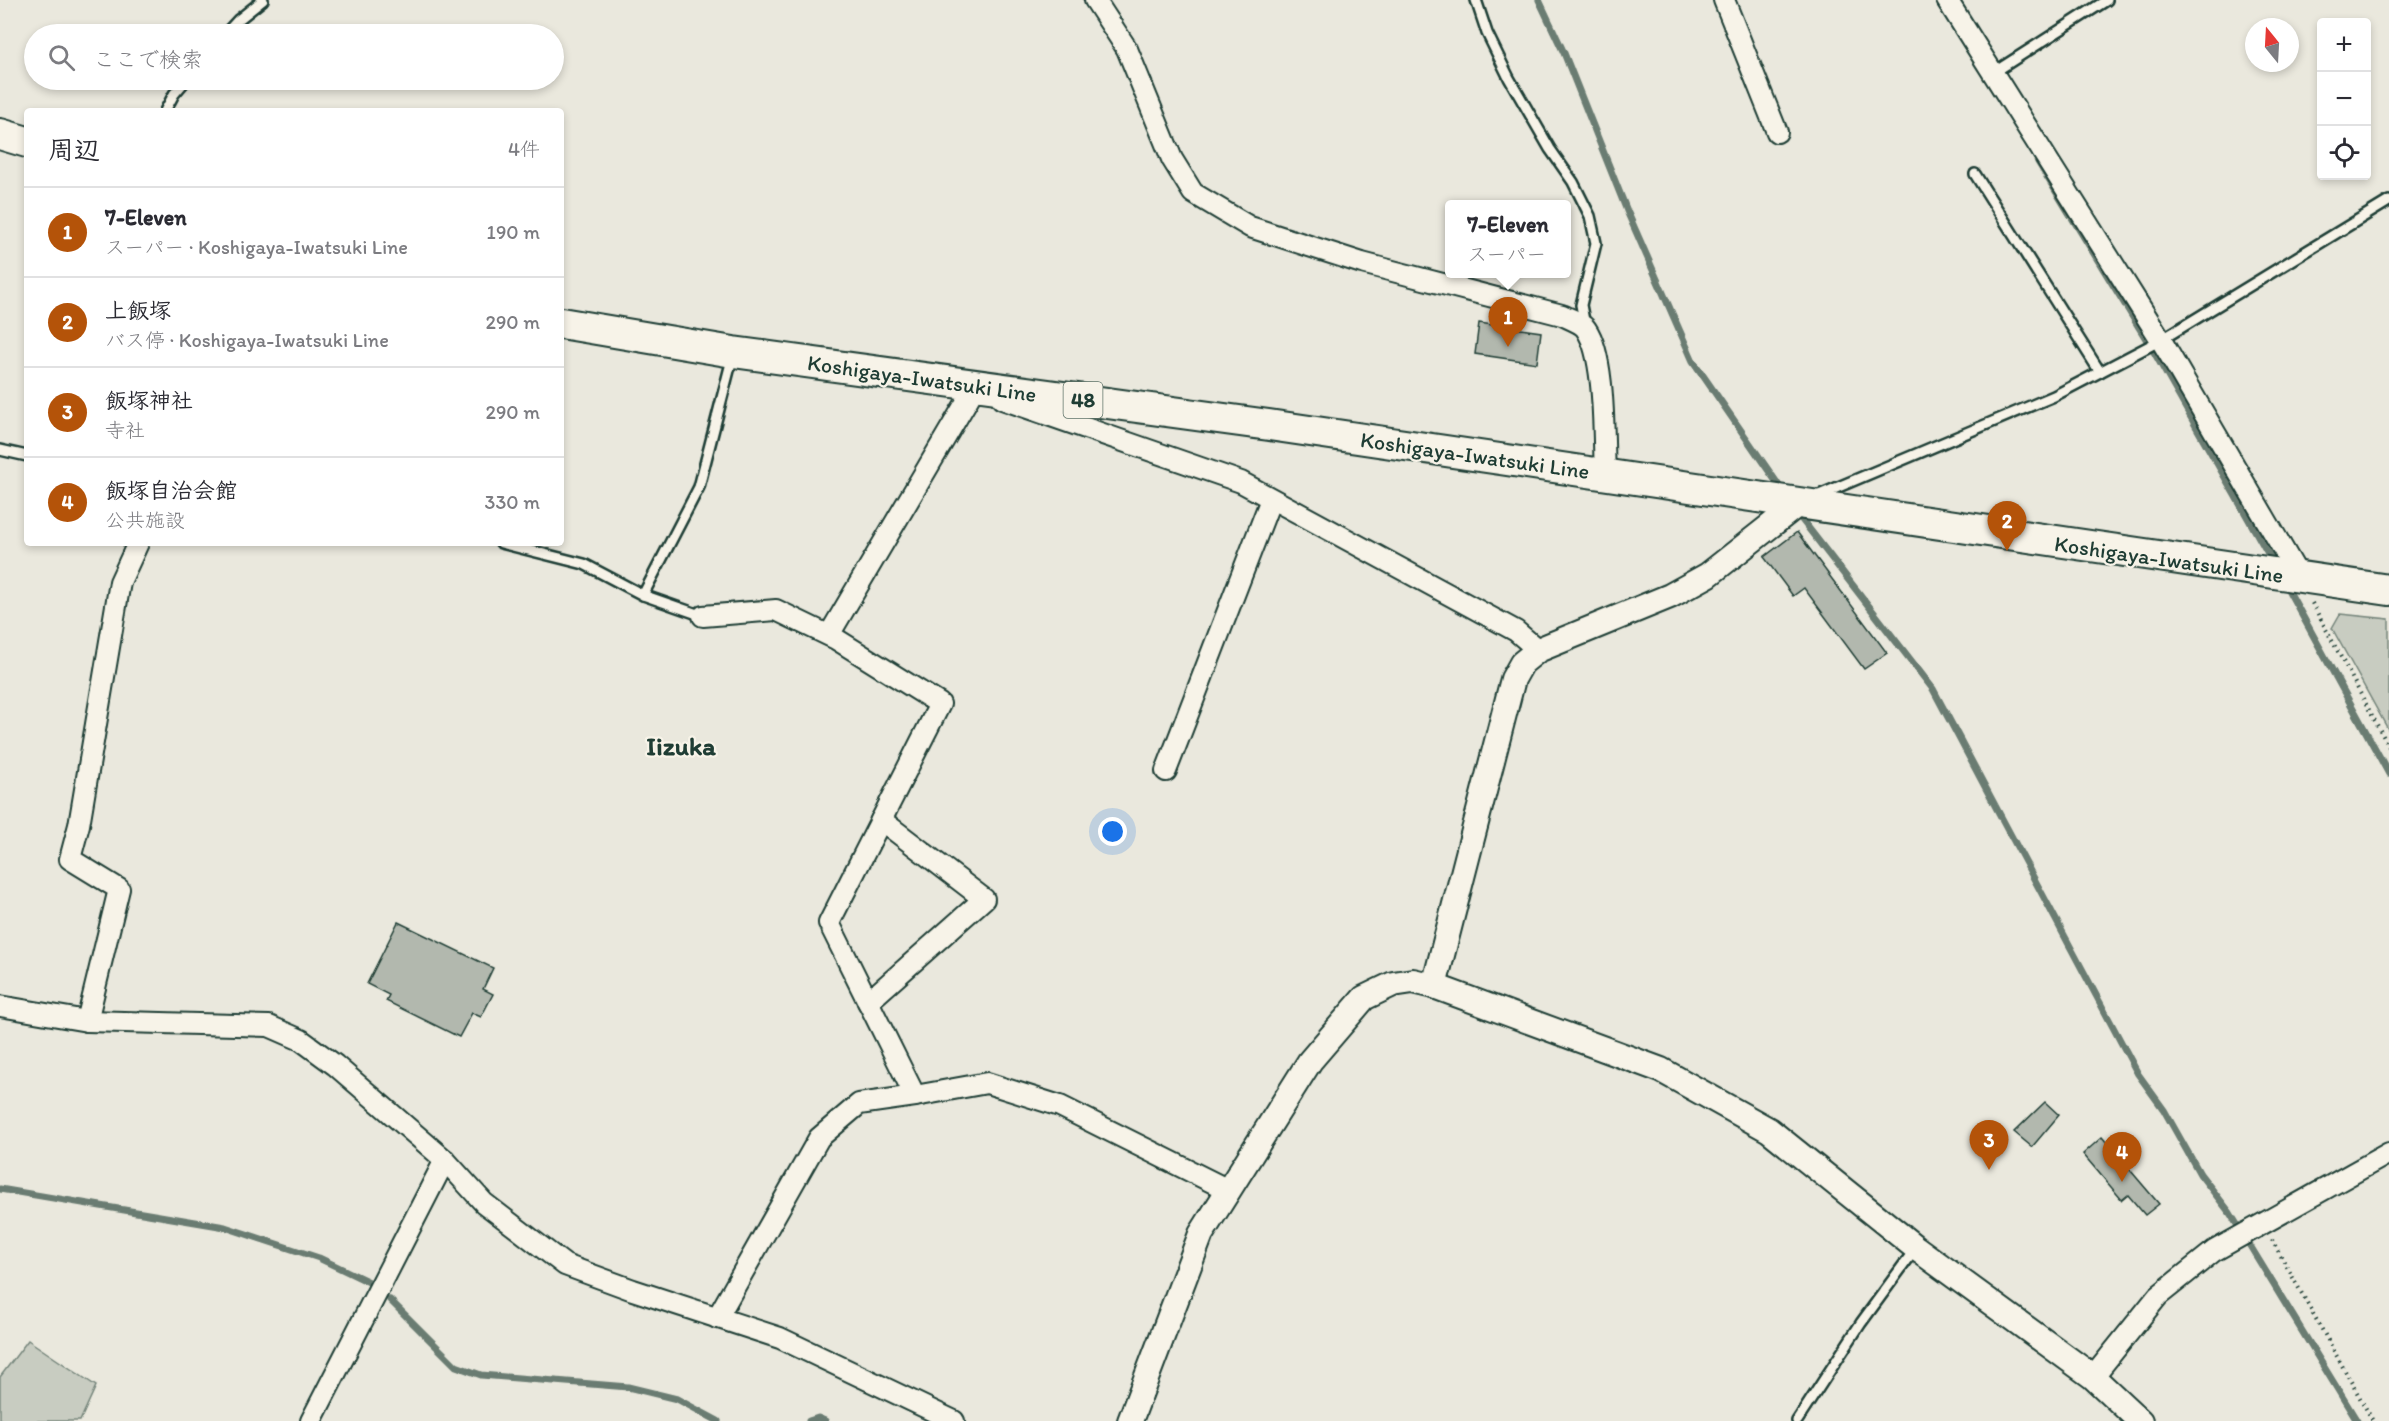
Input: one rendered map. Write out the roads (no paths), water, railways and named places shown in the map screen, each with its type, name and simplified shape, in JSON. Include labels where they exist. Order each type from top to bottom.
[{"type":"main road","points":[[0,134],[24,141]]},
{"type":"main road","name":"Koshigaya-Iwatsuki Line","points":[[564,324],[734,352],[967,386],[1269,424],[2389,590]]},
{"type":"street","points":[[1095,0],[1127,49],[1172,159],[1193,193],[1250,227],[1362,263],[1562,315],[1585,327],[1593,342],[1599,370],[1605,474]]},
{"type":"street","points":[[1724,0],[1777,132]]},
{"type":"street","points":[[1947,0],[2161,340],[2300,578]]},
{"type":"street","points":[[829,635],[967,386],[1241,482],[1516,632],[1538,650]]},
{"type":"street","points":[[1166,771],[1271,498]]},
{"type":"street","points":[[1434,986],[1514,679],[1522,663],[1538,650],[1670,596],[1708,575],[1798,504]]},
{"type":"street","points":[[87,1021],[119,889],[70,860],[79,825],[120,582],[137,546]]},
{"type":"street","points":[[703,616],[776,609],[829,635],[940,704],[829,923],[915,1096]]},
{"type":"street","points":[[868,1002],[984,900],[881,820]]},
{"type":"street","points":[[1130,1421],[1201,1234],[1310,1061],[1364,998],[1393,984],[1413,981],[1434,986],[1661,1070],[1769,1130],[1916,1248],[2093,1377],[2140,1421]]},
{"type":"street","points":[[0,1006],[87,1021],[270,1026],[301,1040],[335,1065],[445,1160],[484,1203],[565,1265],[780,1338],[954,1421]]},
{"type":"street","points":[[717,1318],[819,1138],[859,1104],[987,1083],[1060,1106],[1228,1190]]},
{"type":"street","points":[[2093,1377],[2158,1296],[2214,1251],[2389,1153]]},
{"type":"street","points":[[311,1421],[445,1160]]},
{"type":"lane","points":[[234,24],[263,0]]},
{"type":"lane","points":[[1476,0],[1487,33],[1509,78],[1550,149],[1573,182],[1590,216],[1596,243],[1581,305],[1585,327]]},
{"type":"lane","points":[[1993,73],[2107,0]]},
{"type":"lane","points":[[166,108],[177,90]]},
{"type":"lane","points":[[1975,174],[2100,372]]},
{"type":"lane","points":[[1798,504],[2054,396],[2161,340],[2389,201]]},
{"type":"lane","points":[[643,596],[699,487],[734,352]]},
{"type":"lane","points":[[0,450],[24,455]]},
{"type":"lane","points":[[513,546],[584,564],[643,596],[703,616]]},
{"type":"lane","points":[[1797,1421],[1861,1323],[1916,1248]]},
{"type":"waterway","points":[[1539,0],[1564,53],[1627,211],[1693,361],[1782,490]]},
{"type":"waterway","points":[[2038,162],[2154,352],[2274,564]]},
{"type":"waterway","points":[[1796,512],[1933,689],[2138,1074],[2164,1110],[2200,1174],[2230,1213],[2357,1421]]},
{"type":"waterway","points":[[2285,584],[2389,774]]},
{"type":"waterway","points":[[0,1189],[225,1227],[319,1258],[369,1282]]},
{"type":"waterway","points":[[390,1300],[456,1366],[481,1375],[628,1387],[677,1399],[718,1421]]},
{"type":"waterway","points":[[809,1421],[818,1418],[825,1421]]},
{"type":"place","name":"7-Eleven","points":[[1508,347]]},
{"type":"place","name":"上飯塚","points":[[2007,551]]},
{"type":"place","name":"飯塚神社","points":[[1989,1170]]},
{"type":"place","name":"飯塚自治会館","points":[[2122,1182]]},
{"type":"district","name":"Iizuka","points":[[681,746]]}]
